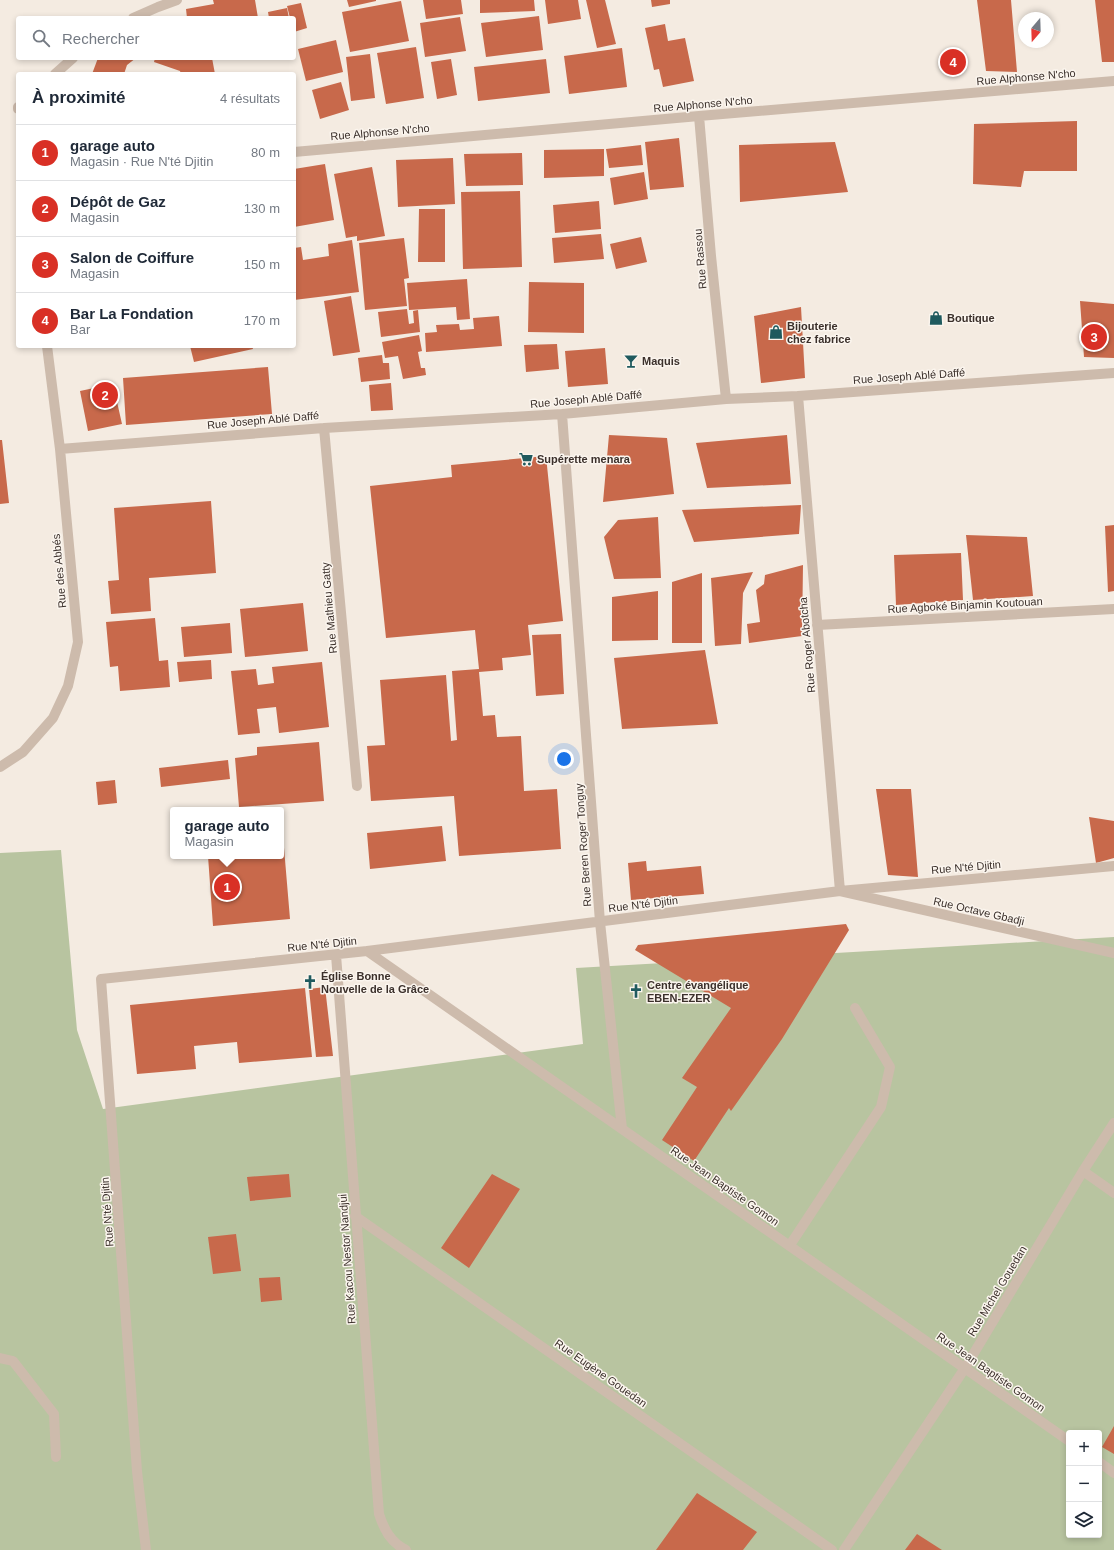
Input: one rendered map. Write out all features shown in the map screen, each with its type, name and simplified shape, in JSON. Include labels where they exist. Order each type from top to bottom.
[{"type":"street","points":[[138,16],[177,0]]},
{"type":"street","points":[[57,72],[71,60]]},
{"type":"street","name":"Rue Alphonse N'cho","points":[[296,152],[699,116],[1114,82]]},
{"type":"street","name":"Rue Rassou","points":[[699,116],[726,399]]},
{"type":"street","name":"Rue des Abbés","points":[[0,766],[23,752],[53,718],[68,686],[78,642],[60,449],[46,348]]},
{"type":"street","name":"Rue Joseph Ablé Daffé","points":[[60,449],[324,428],[562,414],[726,399],[798,396],[1114,373]]},
{"type":"street","name":"Rue Roger Abotcha","points":[[798,396],[840,891]]},
{"type":"street","name":"Rue Beren Roger Tonguy","points":[[562,414],[600,922],[622,1129]]},
{"type":"street","name":"Rue Mathieu Gatty","points":[[324,428],[357,786]]},
{"type":"street","name":"Rue Agboké Binjamin Koutouan","points":[[817,626],[1114,609]]},
{"type":"street","name":"Rue N'té Djitin","points":[[146,1550],[138,1470],[101,979],[336,955],[840,891],[1114,866]]},
{"type":"street","name":"Rue Octave Gbadji","points":[[840,891],[1114,954]]},
{"type":"street","name":"Rue Jean Baptiste Gomon","points":[[367,951],[1066,1439]]},
{"type":"street","name":"Rue Kacou Nestor Nandjui","points":[[336,955],[378,1514],[385,1532],[398,1546],[406,1550]]},
{"type":"street","points":[[790,1245],[881,1107],[890,1067],[854,1008]]},
{"type":"street","name":"Rue Michel Gouedan","points":[[844,1550],[965,1368],[1083,1171],[1114,1123]]},
{"type":"street","points":[[1083,1171],[1114,1193]]},
{"type":"street","name":"Rue Eugène Gouedan","points":[[355,1216],[832,1550]]},
{"type":"street","points":[[0,1358],[13,1361],[54,1414],[56,1457]]},
{"type":"street","points":[[1102,1464],[1114,1473]]},
{"type":"green space","points":[[61,850],[77,1030],[103,1109],[583,1044],[576,968],[1114,937],[1114,1550],[0,1550],[0,853]]},
{"type":"building","points":[[213,0],[255,0],[258,16],[187,16],[186,9],[214,4]]},
{"type":"building","points":[[347,0],[376,0],[376,1],[349,7]]},
{"type":"building","points":[[423,0],[461,0],[463,14],[426,19]]},
{"type":"building","points":[[480,0],[534,0],[535,11],[480,13]]},
{"type":"building","points":[[545,0],[578,0],[581,19],[548,24]]},
{"type":"building","points":[[586,0],[605,0],[616,44],[597,48]]},
{"type":"building","points":[[651,0],[670,0],[670,4],[652,7]]},
{"type":"building","points":[[977,0],[1011,0],[1017,72],[986,71]]},
{"type":"building","points":[[1095,0],[1114,0],[1114,62],[1102,62]]},
{"type":"building","points":[[401,1],[409,41],[350,52],[342,12]]},
{"type":"building","points":[[301,3],[307,28],[296,31],[296,16],[290,16],[287,6]]},
{"type":"building","points":[[287,8],[289,16],[269,16],[268,12]]},
{"type":"building","points":[[539,16],[543,50],[486,57],[481,23]]},
{"type":"building","points":[[460,17],[466,51],[425,57],[420,23]]},
{"type":"building","points":[[665,24],[668,41],[685,38],[694,81],[663,87],[659,69],[654,70],[645,28]]},
{"type":"building","points":[[336,40],[343,72],[306,81],[298,49]]},
{"type":"building","points":[[416,47],[424,98],[386,104],[377,53]]},
{"type":"building","points":[[622,48],[627,87],[569,94],[564,56]]},
{"type":"building","points":[[370,54],[375,98],[351,101],[346,57]]},
{"type":"building","points":[[451,59],[457,95],[437,99],[431,62]]},
{"type":"building","points":[[546,59],[550,93],[478,101],[474,67]]},
{"type":"building","points":[[97,60],[133,60],[127,65],[125,72],[93,72]]},
{"type":"building","points":[[154,60],[212,60],[215,72],[180,72],[154,62]]},
{"type":"building","points":[[341,82],[349,110],[320,119],[312,90]]},
{"type":"building","points":[[1077,121],[1077,171],[1024,171],[1021,187],[973,184],[974,124]]},
{"type":"building","points":[[679,138],[684,187],[650,190],[645,142]]},
{"type":"building","points":[[835,142],[848,192],[740,202],[739,145]]},
{"type":"building","points":[[641,145],[643,165],[609,168],[606,149]]},
{"type":"building","points":[[604,149],[604,176],[544,178],[544,150]]},
{"type":"building","points":[[522,153],[523,185],[466,186],[464,154]]},
{"type":"building","points":[[453,158],[455,204],[398,207],[396,160]]},
{"type":"building","points":[[325,164],[334,220],[296,227],[296,169]]},
{"type":"building","points":[[372,167],[385,236],[357,241],[357,236],[346,238],[334,174]]},
{"type":"building","points":[[644,172],[648,199],[614,205],[610,178]]},
{"type":"building","points":[[520,191],[522,267],[463,269],[461,192]]},
{"type":"building","points":[[599,201],[601,229],[555,233],[553,205]]},
{"type":"building","points":[[419,209],[445,209],[445,262],[418,262]]},
{"type":"building","points":[[601,234],[604,259],[554,263],[552,238]]},
{"type":"building","points":[[641,237],[647,262],[616,269],[610,244]]},
{"type":"building","points":[[404,238],[409,278],[404,279],[407,306],[365,310],[359,243]]},
{"type":"building","points":[[352,240],[359,292],[296,300],[296,248],[301,247],[303,260],[329,256],[328,244]]},
{"type":"building","points":[[467,279],[470,319],[457,320],[456,307],[409,310],[407,283]]},
{"type":"building","points":[[529,282],[584,283],[584,333],[528,332]]},
{"type":"building","points":[[351,296],[360,352],[333,356],[324,301]]},
{"type":"building","points":[[1080,301],[1114,304],[1114,358],[1084,357]]},
{"type":"building","points":[[801,307],[805,378],[761,383],[754,316]]},
{"type":"building","points":[[407,309],[409,324],[414,323],[413,311],[418,310],[420,332],[381,337],[378,312]]},
{"type":"building","points":[[499,316],[502,346],[426,352],[425,333],[437,332],[436,325],[459,324],[460,330],[474,329],[473,318]]},
{"type":"building","points":[[419,335],[422,351],[418,352],[421,368],[425,368],[426,375],[403,379],[398,356],[385,358],[382,342]]},
{"type":"building","points":[[557,344],[559,369],[526,372],[524,345]]},
{"type":"building","points":[[190,348],[253,349],[194,362]]},
{"type":"building","points":[[605,348],[608,384],[568,387],[565,351]]},
{"type":"building","points":[[382,355],[383,363],[389,363],[390,379],[361,382],[358,358]]},
{"type":"building","points":[[268,367],[272,414],[126,425],[123,378]]},
{"type":"building","points":[[391,383],[393,410],[371,411],[369,385]]},
{"type":"building","points":[[113,384],[122,424],[88,431],[80,391]]},
{"type":"building","points":[[609,435],[667,438],[674,494],[603,502]]},
{"type":"building","points":[[787,435],[791,484],[707,488],[696,443]]},
{"type":"building","points":[[0,440],[2,440],[9,503],[0,504]]},
{"type":"building","points":[[546,456],[563,621],[528,625],[531,655],[502,658],[503,670],[479,672],[483,716],[495,715],[497,737],[521,736],[524,791],[557,789],[561,849],[459,856],[454,796],[371,801],[367,746],[385,745],[380,680],[446,675],[451,741],[457,740],[452,671],[479,669],[475,630],[386,638],[370,486],[452,477],[451,465]]},
{"type":"building","points":[[211,501],[216,573],[149,578],[151,611],[111,614],[108,581],[119,580],[114,508]]},
{"type":"building","points":[[801,505],[799,534],[694,542],[682,510]]},
{"type":"building","points":[[658,517],[661,578],[614,579],[604,537],[618,520]]},
{"type":"building","points":[[1114,525],[1114,591],[1108,592],[1105,526]]},
{"type":"building","points":[[966,535],[1027,537],[1033,596],[973,600]]},
{"type":"building","points":[[961,553],[963,600],[896,605],[894,555]]},
{"type":"building","points":[[803,565],[802,636],[749,643],[747,624],[760,622],[756,590],[764,584],[765,575]]},
{"type":"building","points":[[753,572],[743,593],[741,644],[715,646],[711,578]]},
{"type":"building","points":[[702,573],[702,643],[672,643],[672,582]]},
{"type":"building","points":[[658,591],[658,640],[612,641],[612,597]]},
{"type":"building","points":[[303,603],[308,651],[245,657],[240,609]]},
{"type":"building","points":[[155,618],[159,661],[168,660],[170,687],[120,691],[118,666],[110,667],[106,622]]},
{"type":"building","points":[[230,623],[232,653],[184,657],[181,627]]},
{"type":"building","points":[[561,634],[564,694],[536,696],[532,635]]},
{"type":"building","points":[[705,650],[718,724],[622,729],[614,658]]},
{"type":"building","points":[[211,660],[212,679],[179,682],[177,662]]},
{"type":"building","points":[[322,662],[329,727],[279,733],[276,707],[257,709],[260,733],[238,735],[231,671],[256,669],[258,685],[274,683],[272,667]]},
{"type":"building","points":[[319,742],[324,801],[239,807],[235,758],[257,755],[257,747]]},
{"type":"building","points":[[228,760],[230,779],[161,787],[159,768]]},
{"type":"building","points":[[115,780],[117,803],[98,805],[96,782]]},
{"type":"building","points":[[876,789],[911,789],[918,877],[888,875]]},
{"type":"building","points":[[1089,817],[1114,821],[1114,858],[1096,863]]},
{"type":"building","points":[[442,826],[446,861],[370,869],[367,833]]},
{"type":"building","points":[[284,848],[290,919],[213,926],[208,859],[284,859]]},
{"type":"building","points":[[646,861],[647,871],[701,866],[704,894],[631,900],[628,863]]},
{"type":"building","points":[[846,924],[849,930],[782,1039],[731,1111],[729,1108],[694,1161],[662,1140],[697,1087],[682,1078],[731,1008],[635,950],[638,945]]},
{"type":"building","points":[[325,987],[333,1056],[316,1057],[309,989]]},
{"type":"building","points":[[305,988],[312,1057],[239,1063],[237,1042],[194,1046],[196,1069],[137,1074],[130,1005]]},
{"type":"building","points":[[289,1174],[291,1197],[250,1201],[247,1177]]},
{"type":"building","points":[[492,1174],[520,1189],[469,1268],[441,1248]]},
{"type":"building","points":[[236,1234],[241,1271],[213,1274],[208,1237]]},
{"type":"building","points":[[280,1277],[282,1300],[261,1302],[259,1278]]},
{"type":"building","points":[[1114,1426],[1114,1454],[1102,1447]]},
{"type":"building","points":[[697,1493],[757,1532],[743,1550],[656,1550]]},
{"type":"building","points":[[917,1534],[942,1550],[905,1550]]},
{"type":"place","name":"Bar La Fondation","points":[[953,62]]},
{"type":"place","name":"Boutique","points":[[936,318]]},
{"type":"place","name":"Bijouterie chez fabrice","points":[[776,332]]},
{"type":"place","name":"Salon de Coiffure","points":[[1094,337]]},
{"type":"place","name":"Maquis","points":[[631,361]]},
{"type":"place","name":"Dépôt de Gaz","points":[[105,395]]},
{"type":"place","name":"Supérette menara","points":[[526,459]]},
{"type":"place","name":"garage auto","points":[[227,887]]},
{"type":"place","name":"Église Bonne Nouvelle de la Grâce","points":[[310,982]]},
{"type":"place","name":"Centre évangélique EBEN-EZER","points":[[636,991]]}]
